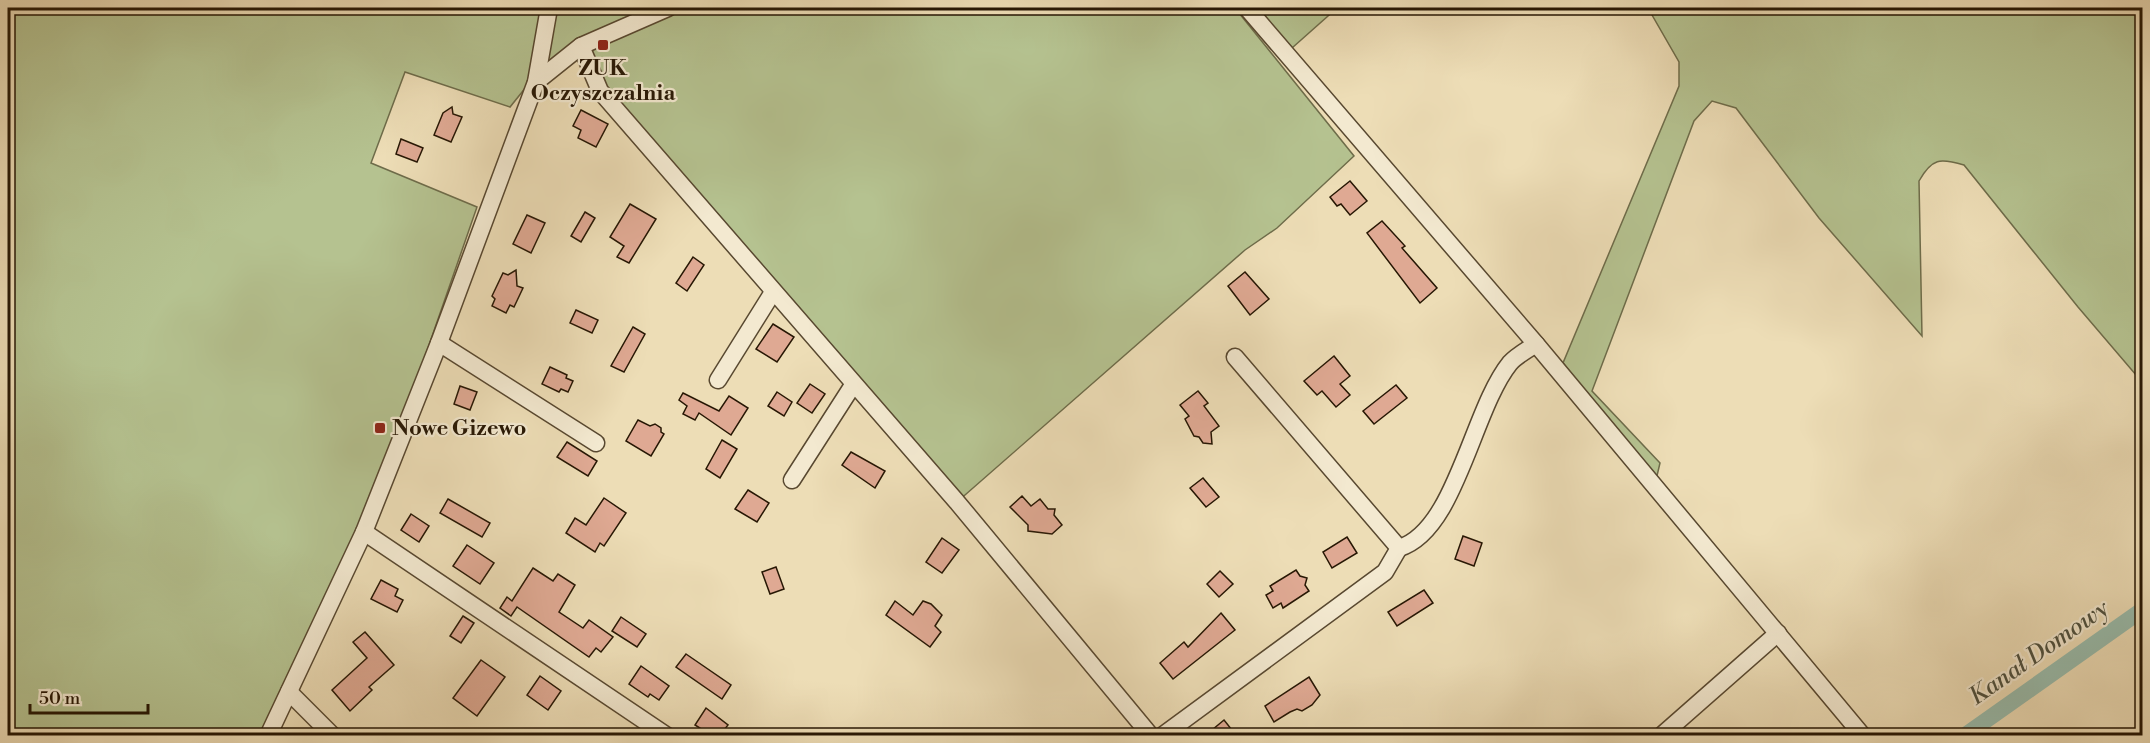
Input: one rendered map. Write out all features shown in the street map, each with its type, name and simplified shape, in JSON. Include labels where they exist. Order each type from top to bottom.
[{"type":"street","points":[[268,735],[364,532],[439,343],[536,82],[549,8]]},
{"type":"street","points":[[536,82],[581,46],[668,8]]},
{"type":"street","points":[[1247,8],[1536,344],[1863,735]]},
{"type":"street","points":[[581,46],[600,91],[957,502],[1151,735]]},
{"type":"street","points":[[718,380],[773,292]]},
{"type":"street","points":[[439,343],[596,443]]},
{"type":"street","points":[[1162,735],[1385,572],[1399,549],[1412,545],[1440,515],[1486,404],[1510,362],[1536,344]]},
{"type":"street","points":[[1235,357],[1399,549]]},
{"type":"street","points":[[792,480],[853,385]]},
{"type":"street","points":[[364,532],[667,735]]},
{"type":"street","points":[[1661,735],[1778,633]]},
{"type":"street","points":[[289,692],[333,735]]},
{"type":"green space","points":[[8,8],[1235,8],[1354,156],[1277,228],[1245,250],[957,502],[577,54],[543,66],[510,107],[405,72],[371,163],[477,207],[364,532],[268,735],[8,735]]},
{"type":"green space","points":[[1257,8],[1337,8],[1292,48]]},
{"type":"green space","points":[[1648,8],[2142,8],[2142,382],[2078,307],[1964,165],[1949,161],[1937,162],[1928,168],[1919,181],[1922,336],[1819,218],[1736,108],[1712,101],[1694,121],[1592,391],[1660,463],[1656,480],[1563,363],[1679,86],[1679,62]]},
{"type":"building","points":[[452,107],[453,114],[462,117],[451,142],[434,135],[443,113]]},
{"type":"building","points":[[581,110],[608,124],[596,147],[578,138],[581,130],[573,126]]},
{"type":"building","points":[[401,139],[423,148],[417,162],[396,154]]},
{"type":"building","points":[[1350,181],[1367,201],[1350,215],[1341,204],[1337,206],[1330,197]]},
{"type":"building","points":[[630,204],[656,219],[629,263],[617,257],[624,246],[610,237]]},
{"type":"building","points":[[585,212],[595,218],[581,242],[571,236]]},
{"type":"building","points":[[527,215],[545,223],[531,253],[513,244]]},
{"type":"building","points":[[1382,221],[1405,246],[1402,248],[1437,288],[1420,303],[1367,233]]},
{"type":"building","points":[[693,257],[704,265],[687,291],[676,283]]},
{"type":"building","points":[[516,270],[517,286],[523,288],[514,307],[510,305],[506,313],[492,306],[495,299],[492,296],[503,273],[508,275]]},
{"type":"building","points":[[1245,272],[1269,299],[1250,315],[1228,286]]},
{"type":"building","points":[[576,310],[598,320],[592,333],[570,323]]},
{"type":"building","points":[[773,324],[794,337],[777,362],[756,349]]},
{"type":"building","points":[[633,327],[645,334],[624,372],[611,366]]},
{"type":"building","points":[[1334,356],[1350,376],[1340,384],[1350,395],[1336,407],[1322,391],[1317,395],[1304,381]]},
{"type":"building","points":[[550,367],[567,375],[566,378],[573,381],[568,392],[561,389],[559,392],[542,384]]},
{"type":"building","points":[[810,384],[825,394],[812,413],[797,403]]},
{"type":"building","points":[[1396,385],[1407,398],[1374,424],[1363,411]]},
{"type":"building","points":[[460,386],[477,392],[470,410],[454,404]]},
{"type":"building","points":[[1198,391],[1208,403],[1204,406],[1219,426],[1211,432],[1212,444],[1203,443],[1199,437],[1194,436],[1185,419],[1189,416],[1180,405]]},
{"type":"building","points":[[777,392],[792,402],[784,416],[768,406]]},
{"type":"building","points":[[683,393],[719,411],[729,396],[748,408],[731,435],[699,413],[695,420],[683,414],[687,406],[679,400]]},
{"type":"building","points":[[638,420],[650,426],[655,424],[664,434],[651,456],[626,441]]},
{"type":"building","points":[[722,440],[737,449],[720,478],[706,469]]},
{"type":"building","points":[[567,442],[597,461],[588,476],[557,457]]},
{"type":"building","points":[[851,452],[885,471],[875,488],[842,465]]},
{"type":"building","points":[[1203,478],[1219,497],[1206,507],[1190,488]]},
{"type":"building","points":[[748,490],[769,503],[757,522],[735,509]]},
{"type":"building","points":[[1022,496],[1031,506],[1040,499],[1048,509],[1055,509],[1054,515],[1062,525],[1052,534],[1028,531],[1028,525],[1010,507]]},
{"type":"building","points":[[604,498],[626,513],[604,546],[600,543],[595,552],[566,533],[575,518],[586,525]]},
{"type":"building","points":[[448,499],[490,523],[482,537],[440,513]]},
{"type":"building","points":[[411,514],[429,526],[419,542],[401,530]]},
{"type":"building","points":[[1463,536],[1482,543],[1474,566],[1455,559]]},
{"type":"building","points":[[1347,537],[1357,553],[1332,568],[1323,552]]},
{"type":"building","points":[[942,538],[959,550],[942,573],[926,562]]},
{"type":"building","points":[[467,545],[494,563],[480,584],[453,566]]},
{"type":"building","points":[[776,567],[784,589],[770,594],[762,572]]},
{"type":"building","points":[[533,568],[553,581],[558,574],[575,585],[559,612],[583,628],[589,620],[613,637],[601,652],[596,648],[589,657],[517,607],[511,616],[500,608],[507,597],[512,601]]},
{"type":"building","points":[[1296,570],[1300,576],[1307,578],[1305,585],[1309,591],[1283,608],[1281,603],[1273,608],[1266,595],[1273,591],[1270,586]]},
{"type":"building","points":[[1220,571],[1233,584],[1219,597],[1207,584]]},
{"type":"building","points":[[381,580],[398,589],[395,596],[403,600],[397,612],[371,599]]},
{"type":"building","points":[[1424,590],[1433,603],[1397,626],[1388,612]]},
{"type":"building","points":[[895,601],[913,615],[923,601],[931,604],[942,615],[935,626],[941,632],[930,647],[886,615]]},
{"type":"building","points":[[1221,613],[1235,630],[1173,679],[1160,663],[1184,642],[1188,647]]},
{"type":"building","points":[[463,616],[474,623],[461,643],[450,636]]},
{"type":"building","points":[[621,617],[646,634],[637,647],[612,631]]},
{"type":"building","points":[[365,632],[394,665],[369,687],[372,690],[350,711],[332,690],[367,658],[353,642]]},
{"type":"building","points":[[686,654],[731,685],[722,699],[676,667]]},
{"type":"building","points":[[481,660],[505,677],[477,716],[453,698]]},
{"type":"building","points":[[641,666],[669,686],[659,700],[650,694],[648,697],[629,684]]},
{"type":"building","points":[[540,676],[561,691],[548,710],[527,695]]},
{"type":"building","points":[[1309,677],[1320,695],[1312,705],[1302,711],[1297,709],[1274,722],[1265,706]]},
{"type":"building","points":[[706,708],[728,725],[720,735],[699,735],[703,730],[695,725]]},
{"type":"building","points":[[1224,720],[1232,730],[1225,735],[1206,735]]},
{"type":"waterway","name":"Kanał Domowy","points":[[1964,736],[2142,610]]},
{"type":"place","name":"ZUK Oczyszczalnia","points":[[603,45]]},
{"type":"place","name":"Nowe Gizewo","points":[[380,428]]}]
